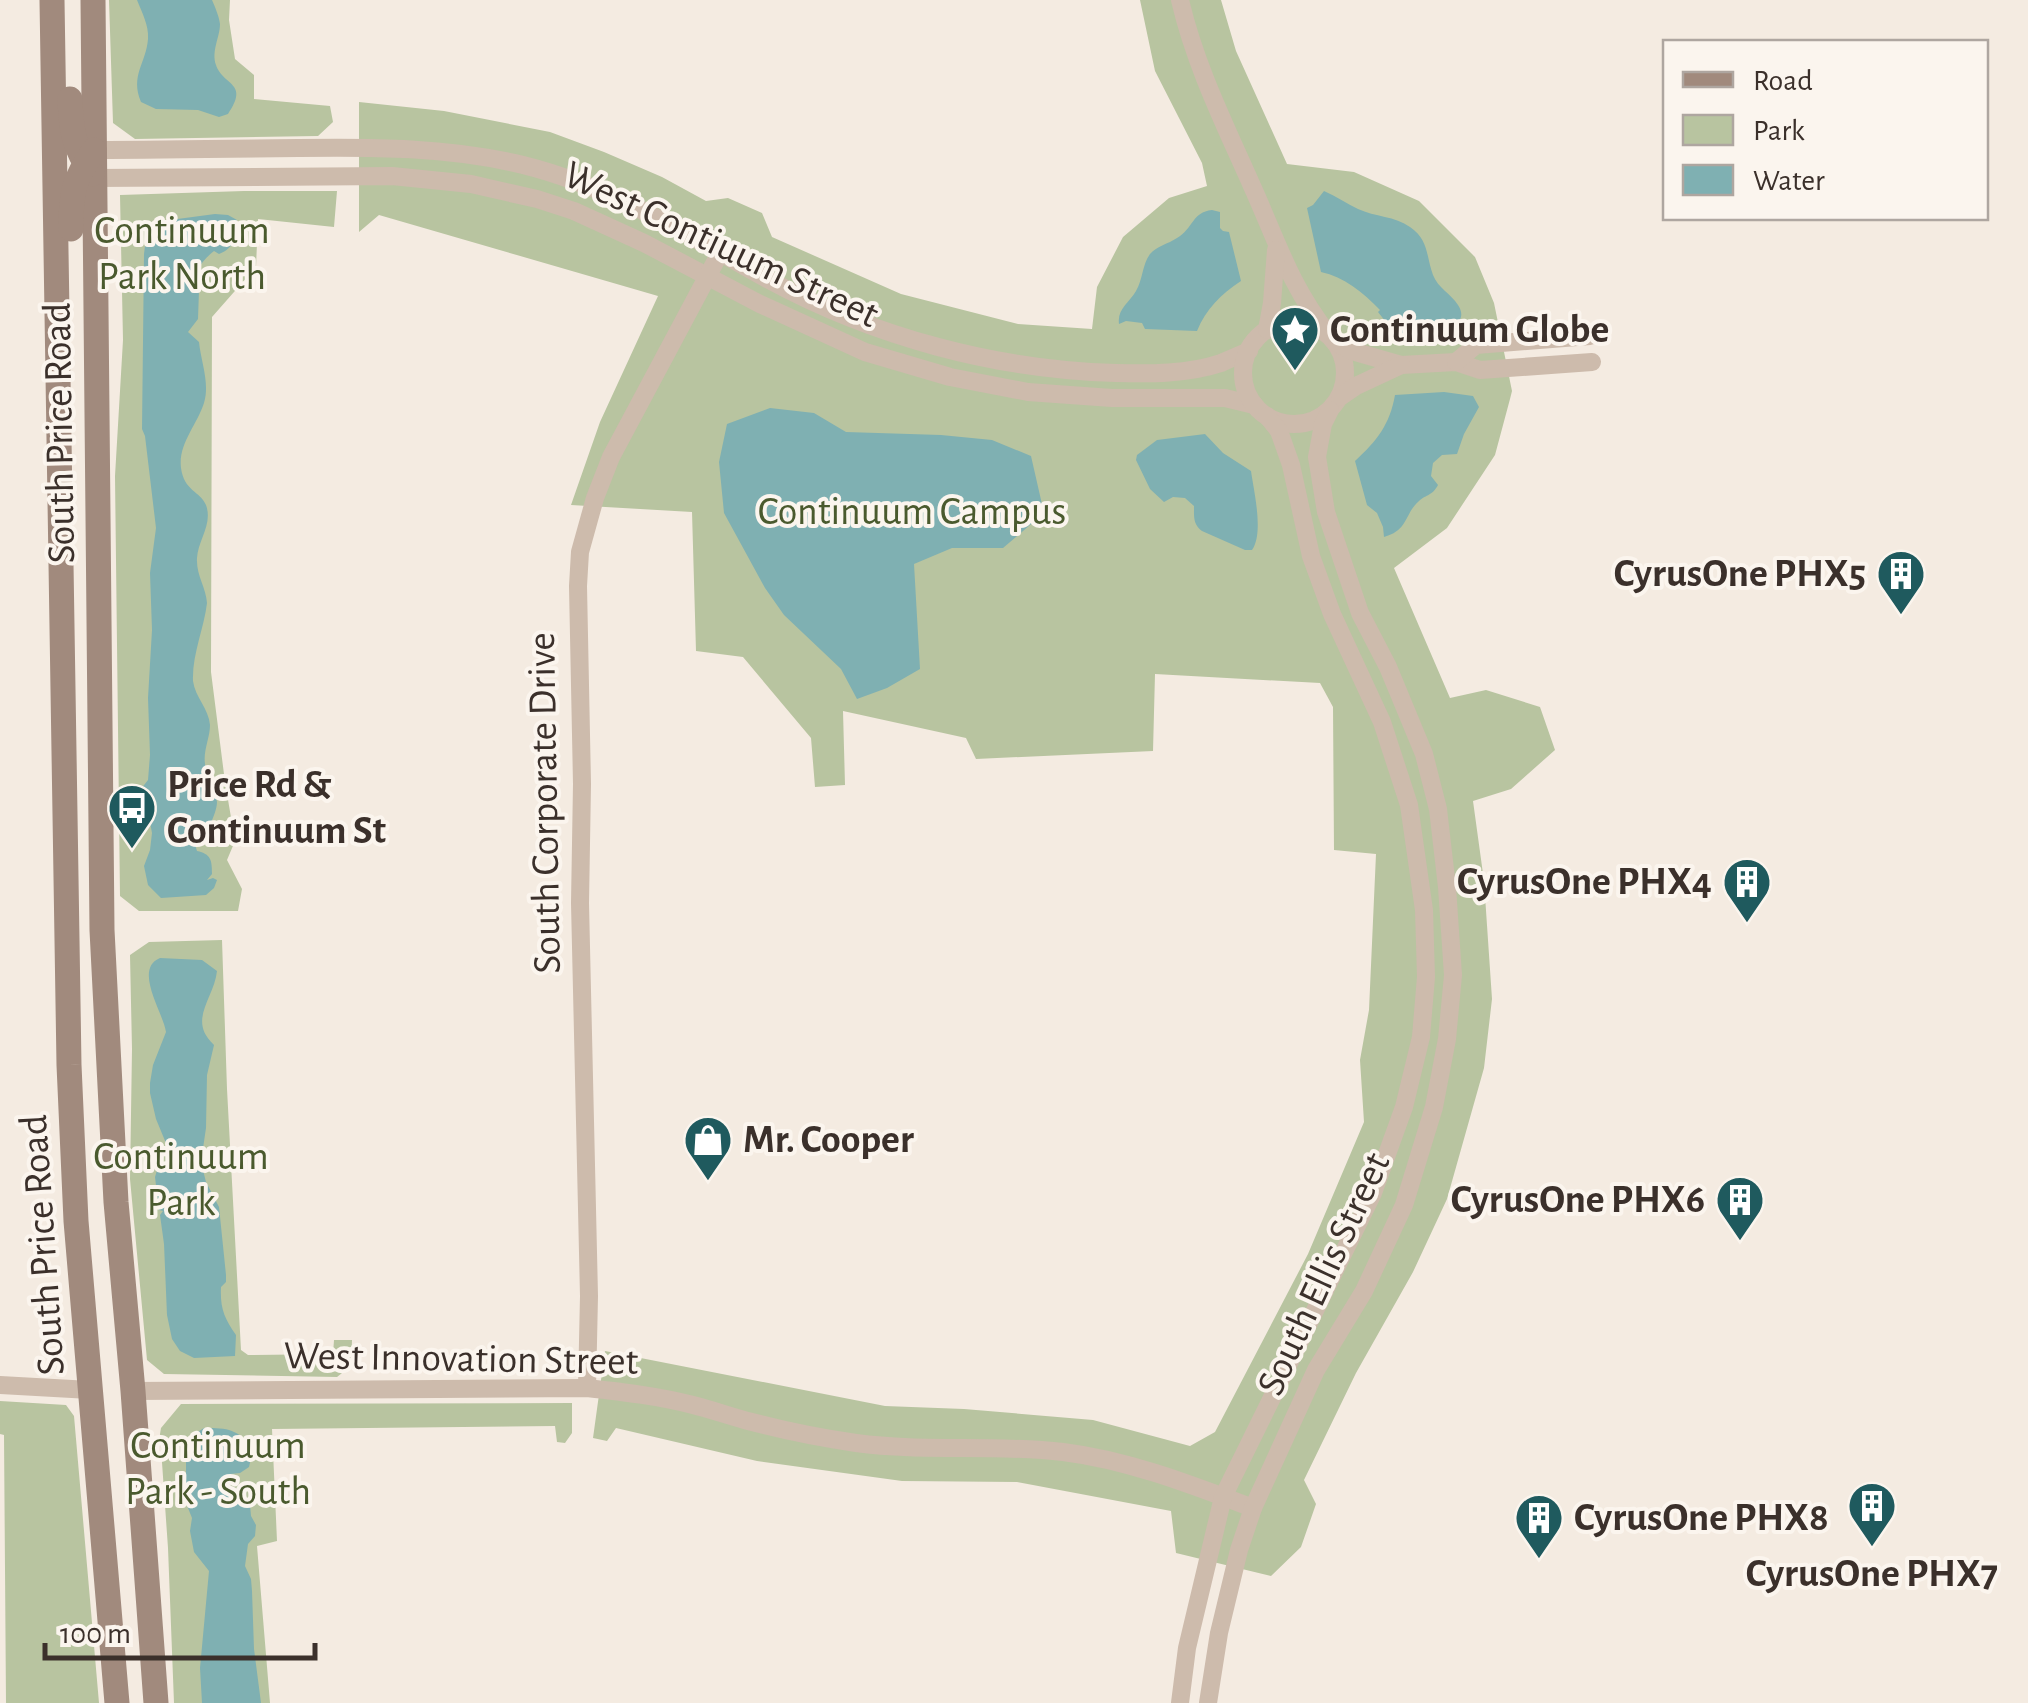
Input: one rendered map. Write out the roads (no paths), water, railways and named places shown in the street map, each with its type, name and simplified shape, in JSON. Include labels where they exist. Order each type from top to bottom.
[{"type":"main road","name":"South Price Road","points":[[52,0],[69,1064],[76,1221],[117,1703]]},
{"type":"main road","points":[[58,380],[72,307],[72,197],[78,175],[91,164],[74,143],[71,129],[68,0]]},
{"type":"main road","name":"South Price Road","points":[[93,0],[91,164],[102,930],[116,1202],[156,1703]]},
{"type":"main road","points":[[90,1390],[133,1391]]},
{"type":"street","points":[[1180,0],[1204,77],[1290,277],[1342,354],[1345,383],[1335,403]]},
{"type":"street","name":"West Contiuum Street","points":[[91,164],[346,148],[441,151],[525,165],[590,188],[721,251],[826,308],[921,342],[1000,361],[1061,370],[1144,374],[1207,366],[1248,350]]},
{"type":"street","points":[[346,148],[346,177]]},
{"type":"street","name":"West Contiuum Street","points":[[91,164],[392,176],[500,190],[574,211],[609,226],[760,304],[865,352],[950,377],[1028,392],[1112,398],[1224,398],[1261,411]]},
{"type":"street","points":[[1266,330],[1276,245]]},
{"type":"street","name":"South Corporate Drive","points":[[587,1388],[580,552],[595,498],[612,457],[721,251]]},
{"type":"street","points":[[1401,365],[1356,386],[1316,420],[1300,424],[1283,423],[1261,411],[1247,393],[1244,378],[1248,350],[1256,339],[1266,330],[1298,322],[1315,326],[1352,351],[1401,365],[1456,362],[1480,370],[1592,362]]},
{"type":"street","points":[[1456,362],[1476,345],[1590,336]]},
{"type":"street","name":"South Ellis Street","points":[[1208,1703],[1219,1633],[1239,1550],[1254,1508],[1316,1370],[1364,1290],[1404,1205],[1434,1107],[1454,975],[1438,809],[1424,754],[1360,612],[1326,512],[1317,457],[1323,424],[1335,403]]},
{"type":"street","name":"South Ellis Street","points":[[1180,1703],[1194,1613],[1223,1496],[1373,1193],[1404,1107],[1421,1037],[1426,977],[1424,910],[1408,805],[1382,722],[1332,614],[1311,556],[1291,465],[1279,431],[1261,411]]},
{"type":"street","points":[[0,1385],[90,1390]]},
{"type":"street","name":"West Innovation Street","points":[[133,1391],[587,1388],[692,1404],[798,1434],[856,1443],[895,1448],[1012,1448],[1103,1459],[1254,1508]]},
{"type":"water","points":[[137,0],[212,0],[220,24],[216,65],[236,90],[228,114],[219,117],[198,110],[156,109],[141,102],[137,84],[148,34]]},
{"type":"water","points":[[1324,191],[1358,209],[1404,223],[1416,232],[1424,243],[1435,280],[1458,305],[1458,322],[1438,331],[1393,335],[1380,310],[1367,297],[1345,281],[1321,272],[1307,208]]},
{"type":"water","points":[[1220,212],[1220,228],[1229,232],[1241,281],[1215,303],[1197,331],[1145,329],[1142,323],[1126,321],[1119,324],[1120,314],[1136,291],[1150,254],[1182,234],[1200,214]]},
{"type":"water","points":[[215,214],[237,220],[236,231],[229,248],[209,255],[196,277],[198,319],[188,332],[199,342],[206,395],[185,443],[181,468],[185,482],[203,500],[208,512],[197,558],[207,603],[193,681],[209,719],[205,764],[217,802],[210,825],[195,830],[193,838],[197,851],[211,861],[212,874],[207,880],[217,880],[206,895],[161,898],[148,885],[144,866],[152,833],[141,789],[148,780],[150,755],[150,573],[156,528],[142,429],[144,254],[146,238],[155,222]]},
{"type":"water","points":[[1444,392],[1473,396],[1479,407],[1457,454],[1442,455],[1433,463],[1431,476],[1438,485],[1436,489],[1414,506],[1398,530],[1384,537],[1377,513],[1367,505],[1355,461],[1381,431],[1395,395]]},
{"type":"water","points":[[770,408],[814,413],[846,432],[992,440],[1031,456],[1044,513],[1003,548],[952,548],[914,564],[920,669],[857,699],[841,669],[784,615],[724,513],[719,462],[727,424]]},
{"type":"water","points":[[1205,434],[1223,453],[1251,471],[1258,523],[1252,550],[1202,531],[1194,517],[1194,506],[1185,498],[1173,497],[1164,502],[1150,489],[1136,460],[1157,440]]},
{"type":"water","points":[[160,958],[202,960],[217,971],[202,1018],[206,1036],[214,1045],[207,1075],[201,1162],[219,1207],[226,1275],[221,1301],[236,1335],[235,1356],[194,1358],[180,1351],[172,1339],[167,1315],[160,1215],[163,1211],[159,1210],[155,1177],[158,1167],[165,1167],[168,1148],[150,1093],[153,1065],[166,1032],[149,981],[152,964]]},
{"type":"water","points":[[204,1428],[232,1431],[253,1449],[249,1467],[230,1474],[225,1488],[233,1498],[247,1501],[256,1525],[245,1566],[251,1579],[261,1703],[202,1703],[200,1668],[209,1571],[194,1552],[192,1518],[186,1503],[186,1455],[196,1433]]},
{"type":"place","name":"Continuum Globe","points":[[1295,372]]},
{"type":"place","name":"CyrusOne PHX5","points":[[1901,616]]},
{"type":"place","name":"Price Rd & Continuum St","points":[[132,850]]},
{"type":"place","name":"CyrusOne PHX4","points":[[1747,924]]},
{"type":"place","name":"Mr. Cooper","points":[[708,1182]]},
{"type":"place","name":"CyrusOne PHX6","points":[[1740,1242]]},
{"type":"place","name":"CyrusOne PHX7","points":[[1872,1548]]},
{"type":"place","name":"CyrusOne PHX8","points":[[1539,1560]]},
{"type":"park label","name":"Continuum Park North","points":[[182,254]]},
{"type":"park label","name":"Continuum Campus","points":[[912,512]]},
{"type":"park label","name":"Continuum Park","points":[[181,1180]]},
{"type":"park label","name":"Continuum Park - South","points":[[218,1469]]}]
